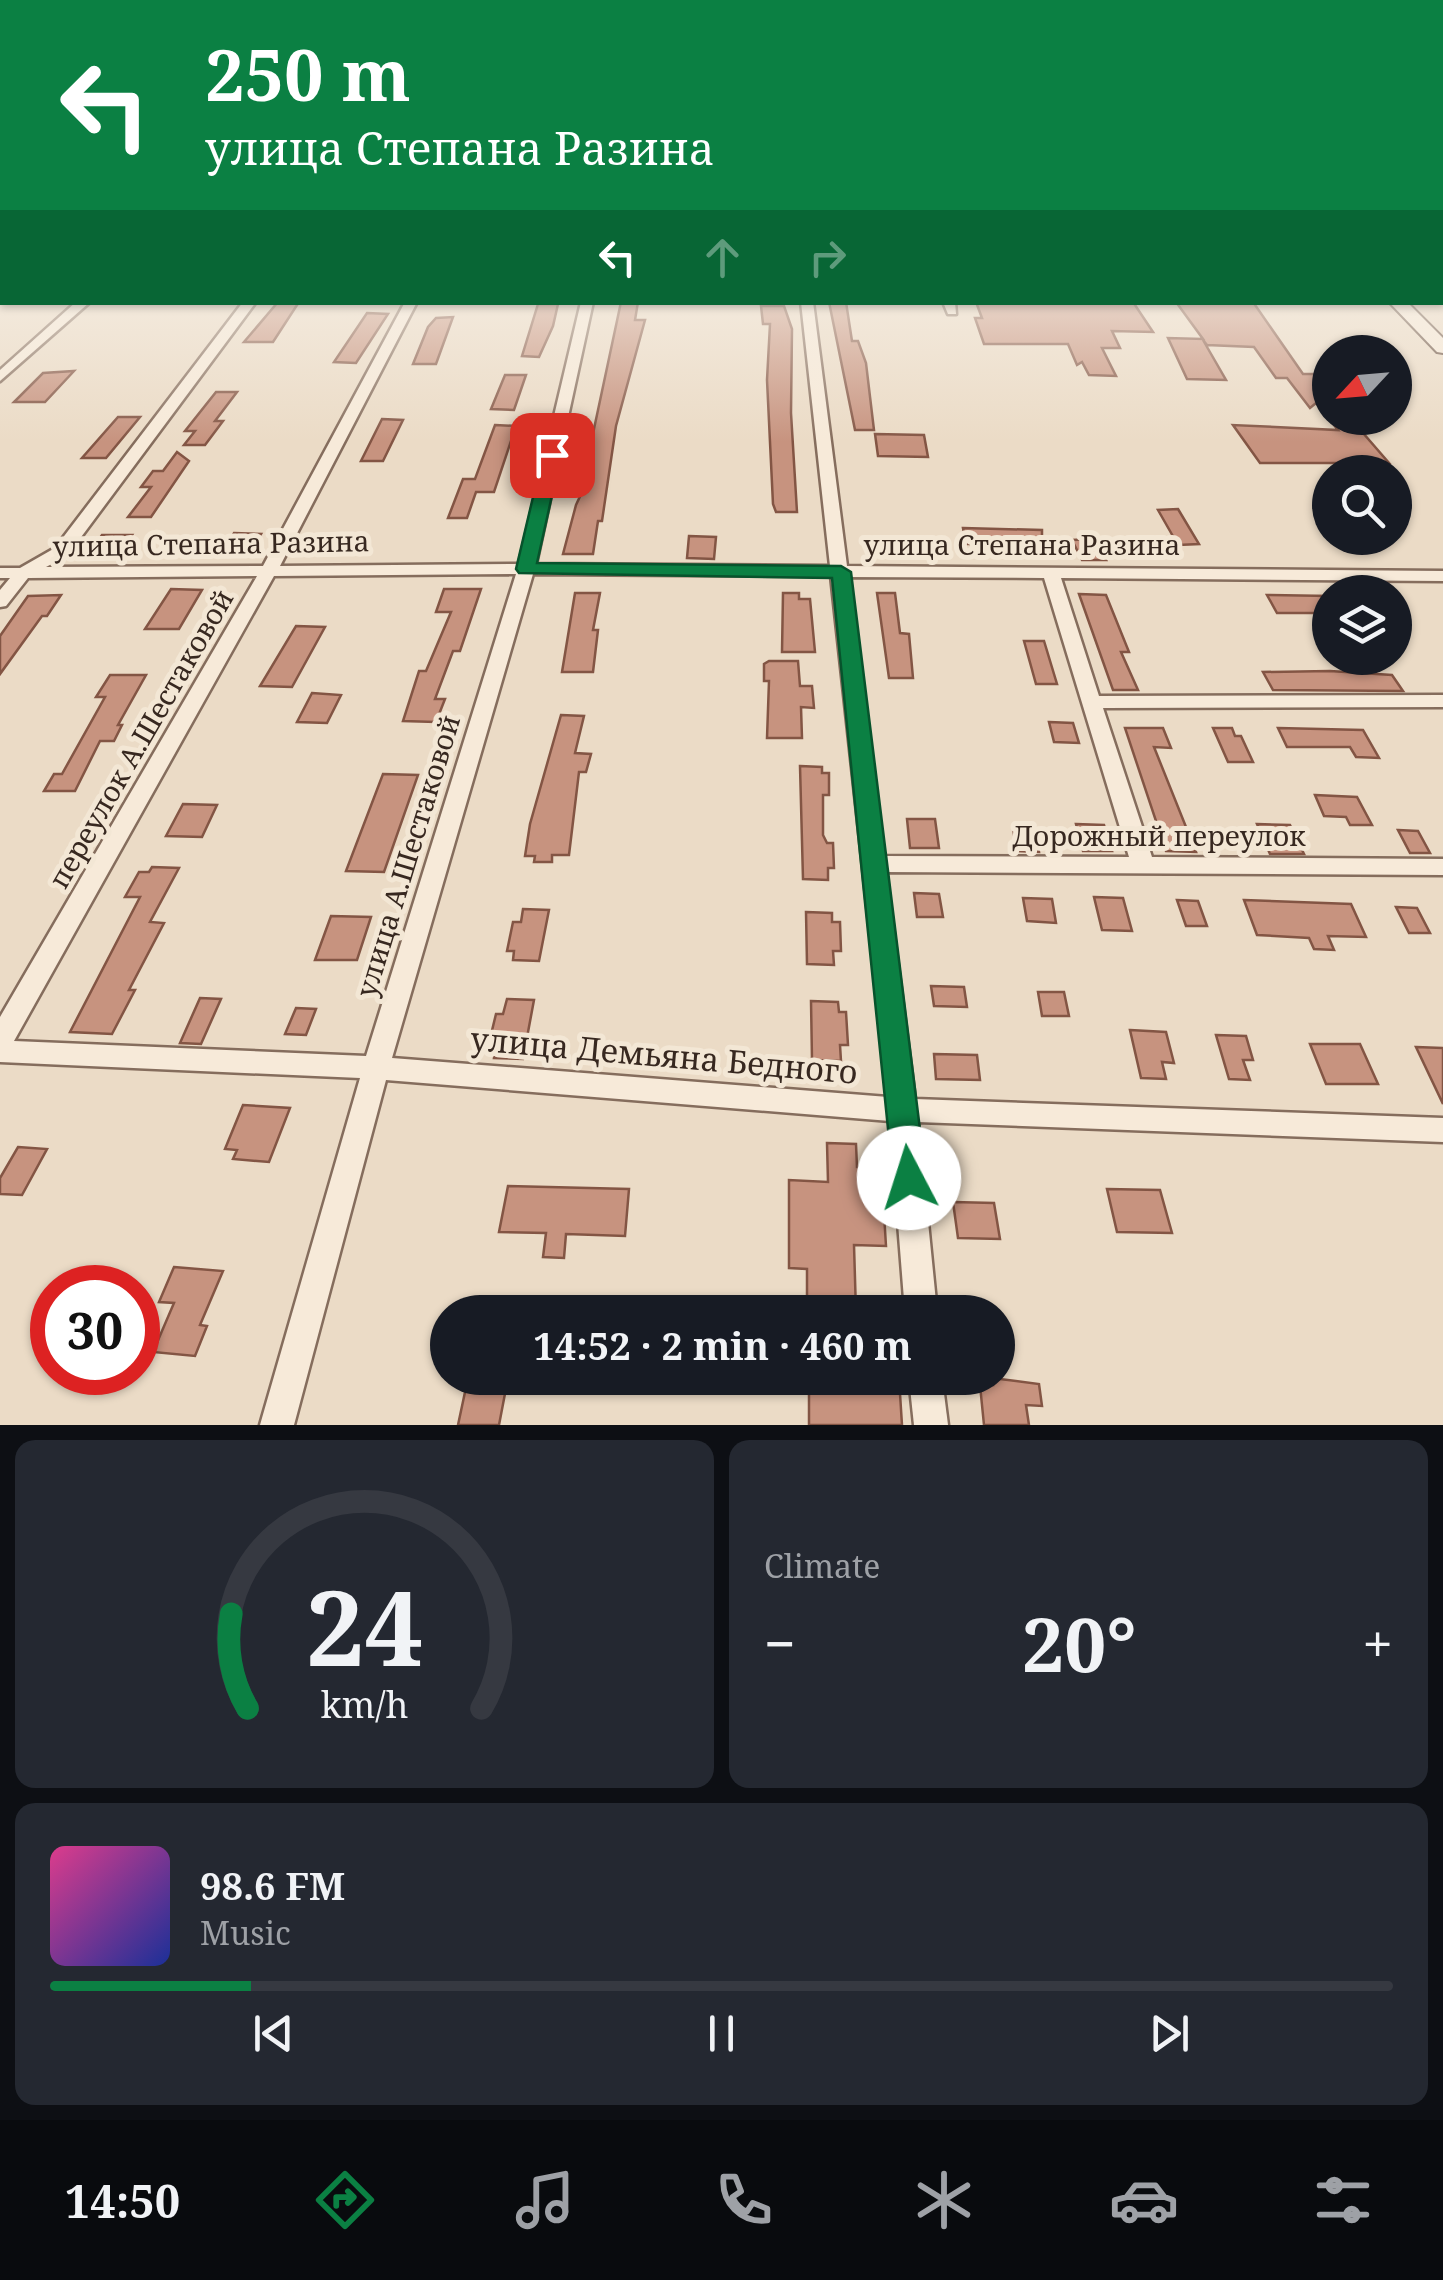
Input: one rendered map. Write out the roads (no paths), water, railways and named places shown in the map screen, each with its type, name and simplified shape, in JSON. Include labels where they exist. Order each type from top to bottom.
[{"type":"street","points":[[0,377],[77,308]]},
{"type":"street","points":[[0,602],[23,573],[61,552],[245,308]]},
{"type":"street","name":"переулок А.Шестаковой","points":[[0,1041],[269,570],[408,308]]},
{"type":"street","name":"улица А.Шестаковой","points":[[277,1425],[376,1068],[526,569],[586,308]]},
{"type":"street","points":[[808,308],[903,1110],[919,1295]]},
{"type":"street","points":[[1403,308],[1443,348]]},
{"type":"street","name":"улица Степана Разина","points":[[0,574],[526,569],[1443,576]]},
{"type":"street","points":[[1050,571],[1143,866]]},
{"type":"street","points":[[1092,702],[1443,701]]},
{"type":"street","name":"Дорожный переулок","points":[[874,864],[1443,867]]},
{"type":"street","name":"улица Демьяна Бедного","points":[[0,1051],[376,1068],[903,1110],[1443,1130]]},
{"type":"street","points":[[927,1395],[930,1425]]}]
